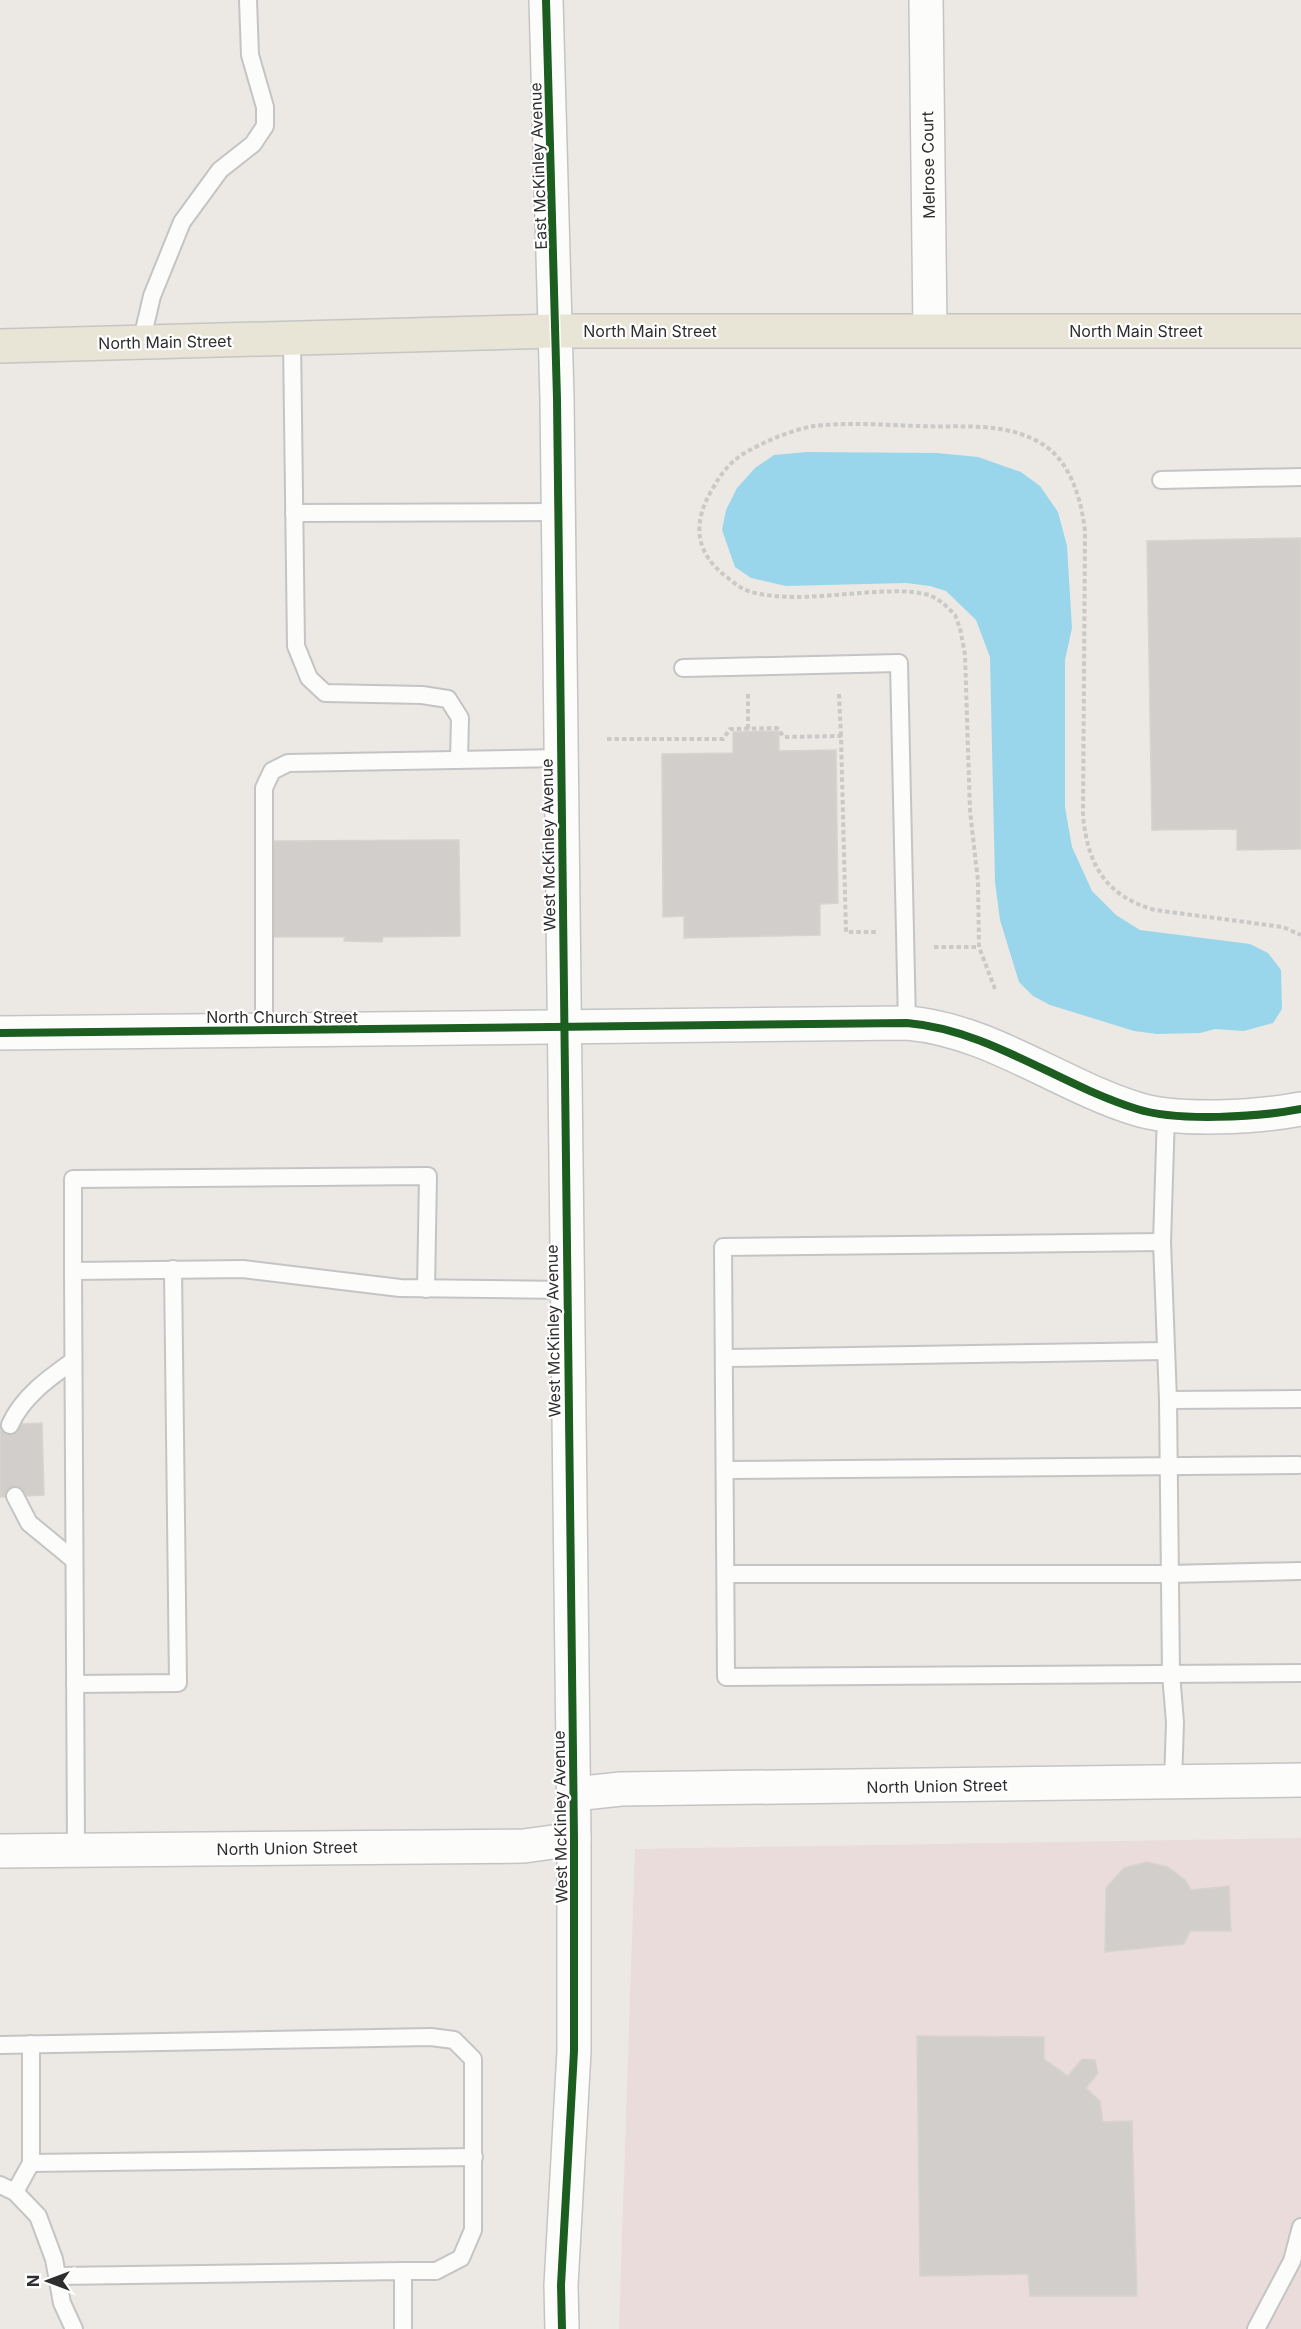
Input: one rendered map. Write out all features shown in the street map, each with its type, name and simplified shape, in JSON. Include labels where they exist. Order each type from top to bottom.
[{"type":"main road","name":"North Main Street","points":[[0,346],[555,331],[1301,331]]},
{"type":"street","name":"East McKinley Avenue","points":[[546,0],[555,331]]},
{"type":"street","name":"Melrose Court","points":[[926,0],[930,330]]},
{"type":"street","name":"West McKinley Avenue","points":[[555,331],[574,1794],[574,2051],[561,2285],[562,2329]]},
{"type":"street","name":"North Church Street","points":[[0,1033],[907,1023],[935,1026],[990,1044],[1107,1098],[1140,1110],[1166,1114],[1245,1116],[1301,1109]]},
{"type":"street","name":"North Union Street","points":[[574,1794],[621,1789],[1301,1780]]},
{"type":"street","name":"North Union Street","points":[[0,1851],[524,1846],[574,1839]]},
{"type":"lane","points":[[141,343],[152,296],[182,222],[220,170],[253,144],[266,126],[266,106],[250,55],[248,0]]},
{"type":"lane","points":[[292,339],[296,646],[309,678],[325,693],[422,695],[448,699],[460,718],[459,760]]},
{"type":"lane","points":[[1161,480],[1301,477]]},
{"type":"lane","points":[[294,513],[558,512]]},
{"type":"lane","points":[[683,668],[899,663],[907,1023]]},
{"type":"lane","points":[[264,1030],[264,789],[272,771],[288,763],[560,758]]},
{"type":"lane","points":[[1166,1114],[1162,1242],[1168,1400],[1169,1574],[1175,1722],[1173,1783]]},
{"type":"lane","points":[[76,1850],[74,1179],[428,1176],[426,1289]]},
{"type":"lane","points":[[1162,1242],[723,1247],[726,1358],[726,1677],[1301,1673]]},
{"type":"lane","points":[[75,1684],[178,1683],[173,1269]]},
{"type":"lane","points":[[73,1271],[243,1269],[344,1283],[426,1289],[566,1290]]},
{"type":"lane","points":[[726,1358],[1165,1351]]},
{"type":"lane","points":[[10,1425],[15,1414],[30,1396],[48,1379],[74,1361]]},
{"type":"lane","points":[[1168,1400],[1301,1399]]},
{"type":"lane","points":[[726,1470],[1298,1465]]},
{"type":"lane","points":[[15,1496],[29,1523],[74,1560]]},
{"type":"lane","points":[[726,1574],[1169,1574],[1299,1571]]},
{"type":"lane","points":[[0,2045],[431,2037],[454,2040],[473,2059],[473,2230],[461,2258],[436,2271],[58,2276]]},
{"type":"lane","points":[[32,2044],[32,2163],[8,2188],[38,2216],[58,2276],[62,2303],[74,2329]]},
{"type":"lane","points":[[32,2163],[474,2157]]},
{"type":"lane","points":[[1256,2329],[1292,2261],[1301,2227]]},
{"type":"lane","points":[[403,2271],[403,2329]]},
{"type":"path","points":[[995,989],[979,947],[978,881],[970,811],[965,655],[955,615],[943,603],[930,596],[914,592],[777,596],[754,593],[721,573],[709,560],[701,543],[698,518],[705,501],[726,469],[744,453],[775,438],[813,426],[871,424],[982,426],[1014,431],[1040,442],[1056,456],[1076,489],[1085,531],[1083,816],[1085,837],[1101,878],[1117,894],[1137,905],[1283,927],[1301,935]]},
{"type":"path","points":[[748,694],[748,729]]},
{"type":"path","points":[[839,694],[846,932],[886,932]]},
{"type":"path","points":[[607,739],[723,739],[730,729],[777,728],[784,736],[841,736]]},
{"type":"path","points":[[934,947],[979,947]]},
{"type":"shaded area","points":[[1301,1838],[1301,2329],[619,2329],[635,1849]]},
{"type":"water","points":[[807,452],[937,453],[978,457],[1021,472],[1040,486],[1058,512],[1067,546],[1072,628],[1065,660],[1065,807],[1072,847],[1092,891],[1116,915],[1140,930],[1250,944],[1268,953],[1281,970],[1282,1009],[1273,1023],[1244,1031],[1215,1029],[1200,1033],[1157,1034],[1134,1031],[1050,1005],[1033,996],[1019,982],[1000,920],[995,882],[990,657],[976,620],[946,591],[930,586],[906,583],[786,586],[751,578],[735,567],[722,530],[726,510],[737,488],[755,468],[774,455]]},
{"type":"building","points":[[1301,538],[1301,849],[1237,850],[1237,829],[1152,830],[1147,541]]},
{"type":"building","points":[[779,731],[779,751],[836,750],[838,903],[820,904],[820,935],[684,938],[684,916],[663,917],[662,754],[733,753],[733,732]]},
{"type":"building","points":[[459,840],[460,936],[383,937],[382,942],[344,941],[345,937],[273,937],[273,841]]},
{"type":"building","points":[[42,1423],[44,1495],[0,1497],[0,1425]]},
{"type":"building","points":[[1147,1862],[1168,1867],[1185,1880],[1191,1890],[1229,1886],[1231,1931],[1190,1931],[1184,1944],[1105,1952],[1106,1888],[1124,1868]]},
{"type":"building","points":[[917,2036],[1044,2037],[1044,2059],[1068,2076],[1082,2059],[1095,2060],[1098,2073],[1086,2088],[1100,2101],[1103,2122],[1132,2121],[1137,2296],[1030,2296],[1028,2274],[920,2276]]},
{"type":"cycle path","points":[[546,0],[557,399],[574,1839],[574,2051],[561,2285],[562,2329]]},
{"type":"cycle path","points":[[0,1033],[907,1023],[967,1036],[1108,1099],[1154,1113],[1219,1117],[1301,1109]]}]
